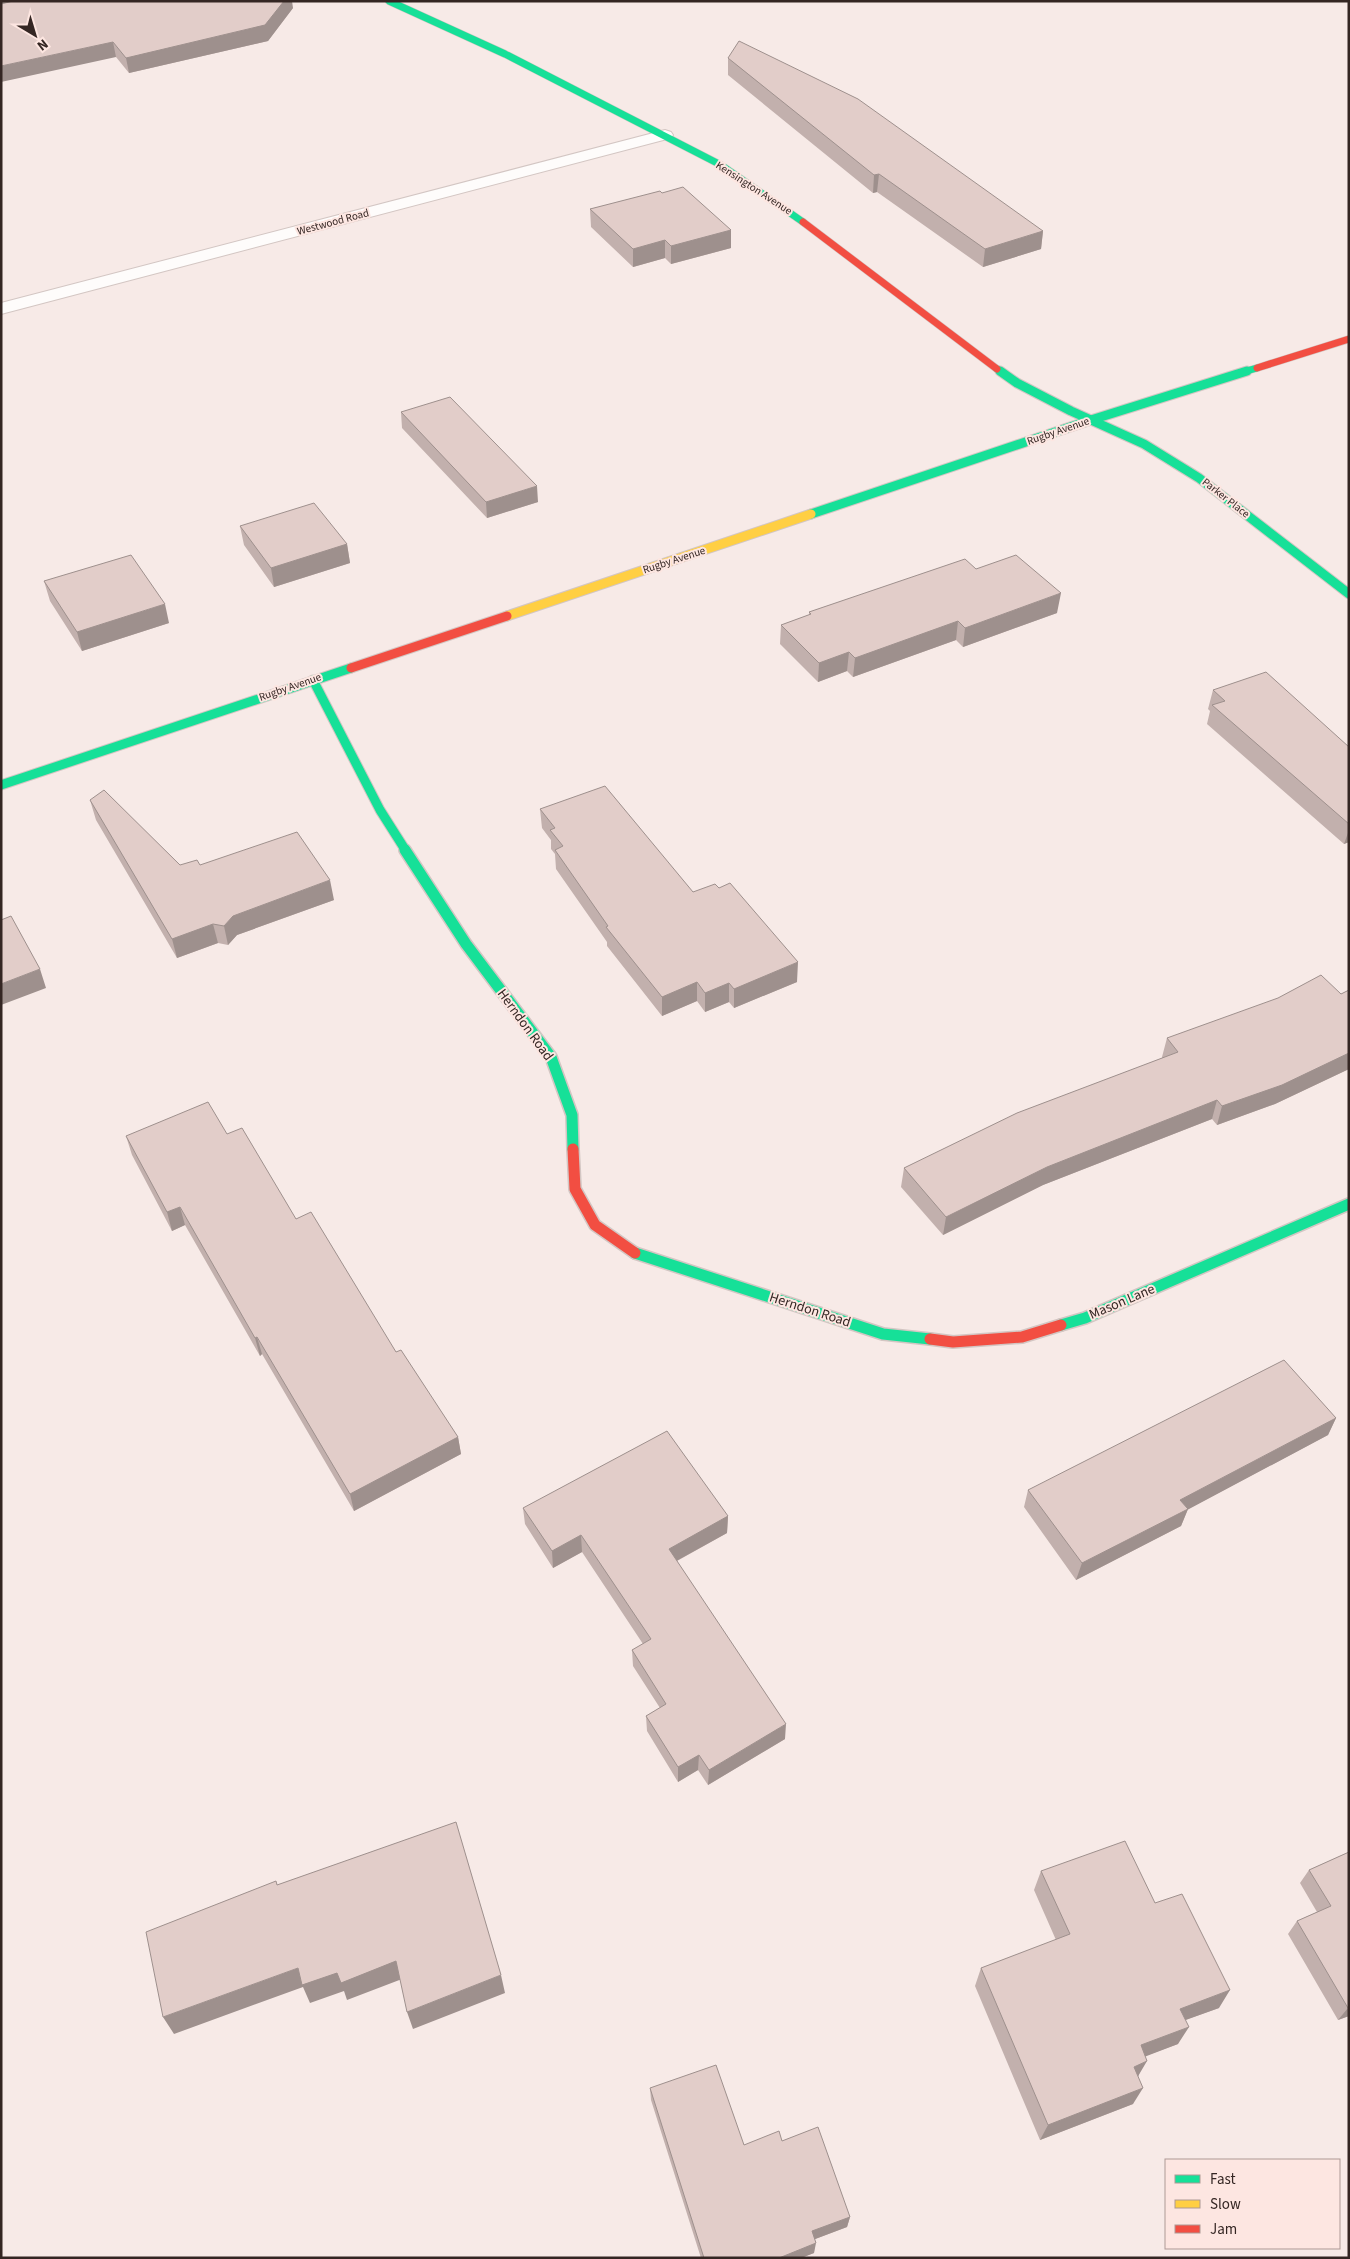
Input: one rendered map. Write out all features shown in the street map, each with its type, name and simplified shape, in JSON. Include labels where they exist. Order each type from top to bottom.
[{"type":"street","name":"Kensington Avenue","points":[[389,1],[505,54],[721,165],[780,204],[939,327],[1017,384],[1091,420]]},
{"type":"street","name":"Westwood Road","points":[[1,309],[665,135]]},
{"type":"street","name":"Rugby Avenue","points":[[1,785],[1091,420],[1349,339]]},
{"type":"street","name":"Parker Place","points":[[1091,420],[1144,444],[1199,478],[1349,594]]},
{"type":"street","name":"Herndon Road","points":[[313,680],[380,810],[466,944],[551,1058],[572,1115],[575,1188],[595,1225],[633,1252],[882,1334]]},
{"type":"street","name":"Mason Lane","points":[[882,1334],[952,1342],[1022,1337],[1085,1318],[1349,1204]]},
{"type":"building","points":[[13,1],[284,1],[265,25],[126,58],[113,42],[1,66],[1,4]]},
{"type":"building","points":[[739,41],[858,99],[1043,231],[985,249],[879,174],[874,175],[728,58]]},
{"type":"building","points":[[683,187],[731,230],[671,246],[665,240],[633,249],[590,209],[660,191],[662,193]]},
{"type":"building","points":[[450,397],[537,486],[486,502],[401,412]]},
{"type":"building","points":[[314,503],[347,544],[271,568],[240,526]]},
{"type":"building","points":[[131,555],[165,604],[77,632],[44,581]]},
{"type":"building","points":[[1016,555],[1061,593],[965,628],[958,621],[855,658],[849,652],[819,663],[781,625],[811,614],[809,612],[965,559],[976,569]]},
{"type":"building","points":[[1266,672],[1349,747],[1349,824],[1212,705],[1225,701],[1213,690]]},
{"type":"building","points":[[605,786],[693,892],[715,884],[719,888],[730,883],[798,962],[734,989],[729,983],[705,993],[697,982],[662,997],[606,927],[608,926],[555,850],[563,846],[550,830],[555,828],[540,809]]},
{"type":"building","points":[[104,790],[180,865],[197,860],[200,865],[297,832],[330,880],[233,916],[224,926],[213,924],[172,939],[90,800]]},
{"type":"building","points":[[11,916],[40,969],[1,984],[1,920]]},
{"type":"building","points":[[1321,975],[1341,994],[1349,990],[1349,1053],[1282,1085],[1222,1106],[1217,1100],[1047,1167],[946,1217],[904,1168],[1017,1113],[1178,1052],[1167,1038],[1278,998]]},
{"type":"building","points":[[208,1102],[227,1134],[242,1128],[296,1219],[311,1212],[396,1352],[401,1350],[458,1437],[350,1494],[257,1337],[255,1338],[180,1207],[167,1212],[126,1136]]},
{"type":"building","points":[[1284,1360],[1336,1418],[1180,1500],[1188,1509],[1082,1563],[1028,1490]]},
{"type":"building","points":[[667,1431],[728,1516],[669,1549],[786,1724],[709,1770],[699,1755],[678,1767],[646,1716],[666,1704],[632,1650],[651,1639],[581,1535],[552,1551],[523,1508]]},
{"type":"building","points":[[456,1822],[501,1975],[407,2012],[396,1961],[341,1983],[337,1973],[302,1985],[298,1968],[163,2017],[146,1932],[276,1881],[277,1885]]},
{"type":"building","points":[[1125,1841],[1155,1903],[1182,1894],[1230,1990],[1180,2009],[1189,2027],[1141,2045],[1147,2061],[1134,2067],[1143,2088],[1048,2125],[981,1968],[1070,1934],[1041,1871]]},
{"type":"building","points":[[1349,1852],[1348,2008],[1297,1921],[1331,1906],[1309,1870]]},
{"type":"building","points":[[716,2065],[744,2145],[779,2131],[782,2141],[818,2127],[850,2217],[812,2231],[816,2243],[779,2258],[704,2258],[650,2088]]},
{"type":"traffic: fast","points":[[389,1],[505,54],[721,165],[803,222]]},
{"type":"traffic: fast","points":[[811,514],[1091,420],[1257,368]]},
{"type":"traffic: fast","points":[[997,369],[1017,383],[1071,411],[1144,444],[1199,478],[1349,594]]},
{"type":"traffic: fast","points":[[1,785],[351,668]]},
{"type":"traffic: fast","points":[[313,680],[380,810],[466,944],[551,1057],[572,1115],[573,1149]]},
{"type":"traffic: fast","points":[[1061,1325],[1085,1318],[1349,1204]]},
{"type":"traffic: fast","points":[[635,1253],[883,1334],[930,1339]]},
{"type":"traffic: slow","points":[[507,616],[811,514]]},
{"type":"traffic: jam","points":[[803,222],[939,327],[997,369]]},
{"type":"traffic: jam","points":[[1257,368],[1349,339]]},
{"type":"traffic: jam","points":[[351,668],[507,616]]},
{"type":"traffic: jam","points":[[573,1149],[575,1189],[595,1225],[635,1253]]},
{"type":"traffic: jam","points":[[930,1339],[953,1342],[1022,1337],[1061,1325]]}]
